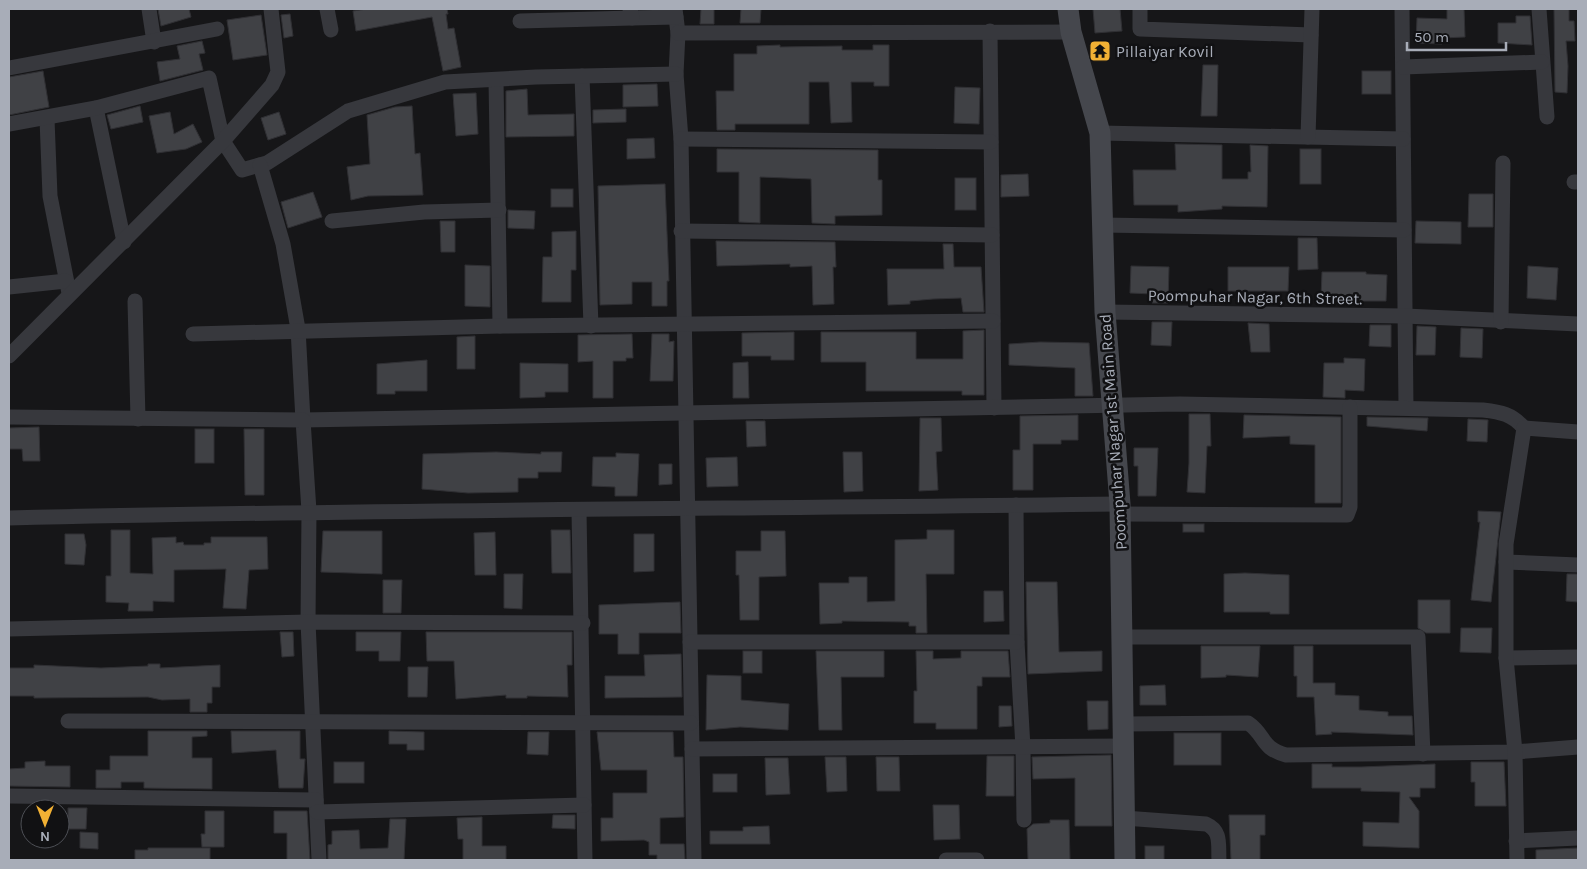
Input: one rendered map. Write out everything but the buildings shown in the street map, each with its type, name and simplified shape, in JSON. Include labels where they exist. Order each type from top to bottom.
[{"type":"main road","name":"Poompuhar Nagar 1st Main Road","points":[[1068,9],[1071,32],[1100,133],[1105,312],[1114,407],[1120,509],[1125,860]]},
{"type":"street","points":[[149,9],[154,42]]},
{"type":"street","points":[[9,356],[67,287],[124,242],[262,99],[278,72],[271,9]]},
{"type":"street","points":[[327,9],[330,30]]},
{"type":"street","points":[[1140,9],[1140,29],[1312,35]]},
{"type":"street","points":[[1308,138],[1312,9]]},
{"type":"street","points":[[1402,9],[1406,408]]},
{"type":"street","points":[[1539,9],[1547,117]]},
{"type":"street","points":[[520,21],[631,13],[675,13],[678,33],[676,74],[680,139],[694,860]]},
{"type":"street","points":[[9,68],[217,29]]},
{"type":"street","points":[[990,31],[994,408]]},
{"type":"street","points":[[678,33],[1071,32]]},
{"type":"street","points":[[1402,67],[1542,62]]},
{"type":"street","points":[[9,124],[47,119],[96,108],[209,78],[223,140],[242,170],[267,163],[348,111],[445,82],[676,74]]},
{"type":"street","points":[[582,76],[591,326]]},
{"type":"street","points":[[496,80],[500,326]]},
{"type":"street","points":[[96,108],[124,242]]},
{"type":"street","points":[[47,119],[50,196],[67,287]]},
{"type":"street","points":[[1100,133],[1403,140]]},
{"type":"street","points":[[680,139],[991,142]]},
{"type":"street","points":[[1501,322],[1503,163]]},
{"type":"street","points":[[260,165],[283,244],[298,329],[308,511],[308,622],[319,860]]},
{"type":"street","points":[[332,222],[424,212],[499,210]]},
{"type":"street","points":[[1102,225],[1404,230]]},
{"type":"street","points":[[681,231],[992,235]]},
{"type":"street","points":[[9,287],[67,287]]},
{"type":"street","points":[[135,301],[138,419]]},
{"type":"street","name":"Poompuhar Nagar, 6th Street.","points":[[1105,312],[1405,316],[1501,322],[1578,324]]},
{"type":"street","points":[[194,334],[298,329],[993,321]]},
{"type":"street","points":[[9,417],[303,420],[1114,407],[1180,404],[1495,411],[1515,418],[1524,428],[1578,432]]},
{"type":"street","points":[[9,518],[308,511],[579,511],[1016,505],[1347,515],[1350,507],[1350,407]]},
{"type":"street","points":[[1517,860],[1515,752],[1506,658],[1506,544],[1524,428]]},
{"type":"street","points":[[1016,505],[1017,642],[1023,748],[1024,820]]},
{"type":"street","points":[[579,511],[583,624],[582,721],[585,860]]},
{"type":"street","points":[[1506,562],[1578,565]]},
{"type":"street","points":[[9,629],[308,622],[583,624]]},
{"type":"street","points":[[1122,637],[1418,637],[1423,754]]},
{"type":"street","points":[[690,642],[1017,642]]},
{"type":"street","points":[[1506,658],[1578,657]]},
{"type":"street","points":[[68,721],[691,722]]},
{"type":"street","points":[[1123,724],[1248,723],[1255,728],[1266,745],[1274,752],[1286,755],[1515,752],[1578,747]]},
{"type":"street","points":[[692,749],[831,746],[1023,748],[1123,746]]},
{"type":"street","points":[[9,796],[317,806],[584,804]]},
{"type":"street","points":[[1124,818],[1206,824],[1214,828],[1218,833],[1219,860]]},
{"type":"street","points":[[1516,841],[1578,838]]},
{"type":"street","points":[[946,860],[978,860]]},
{"type":"place","name":"Pillaiyar Kovil","points":[[1100,51]]}]
